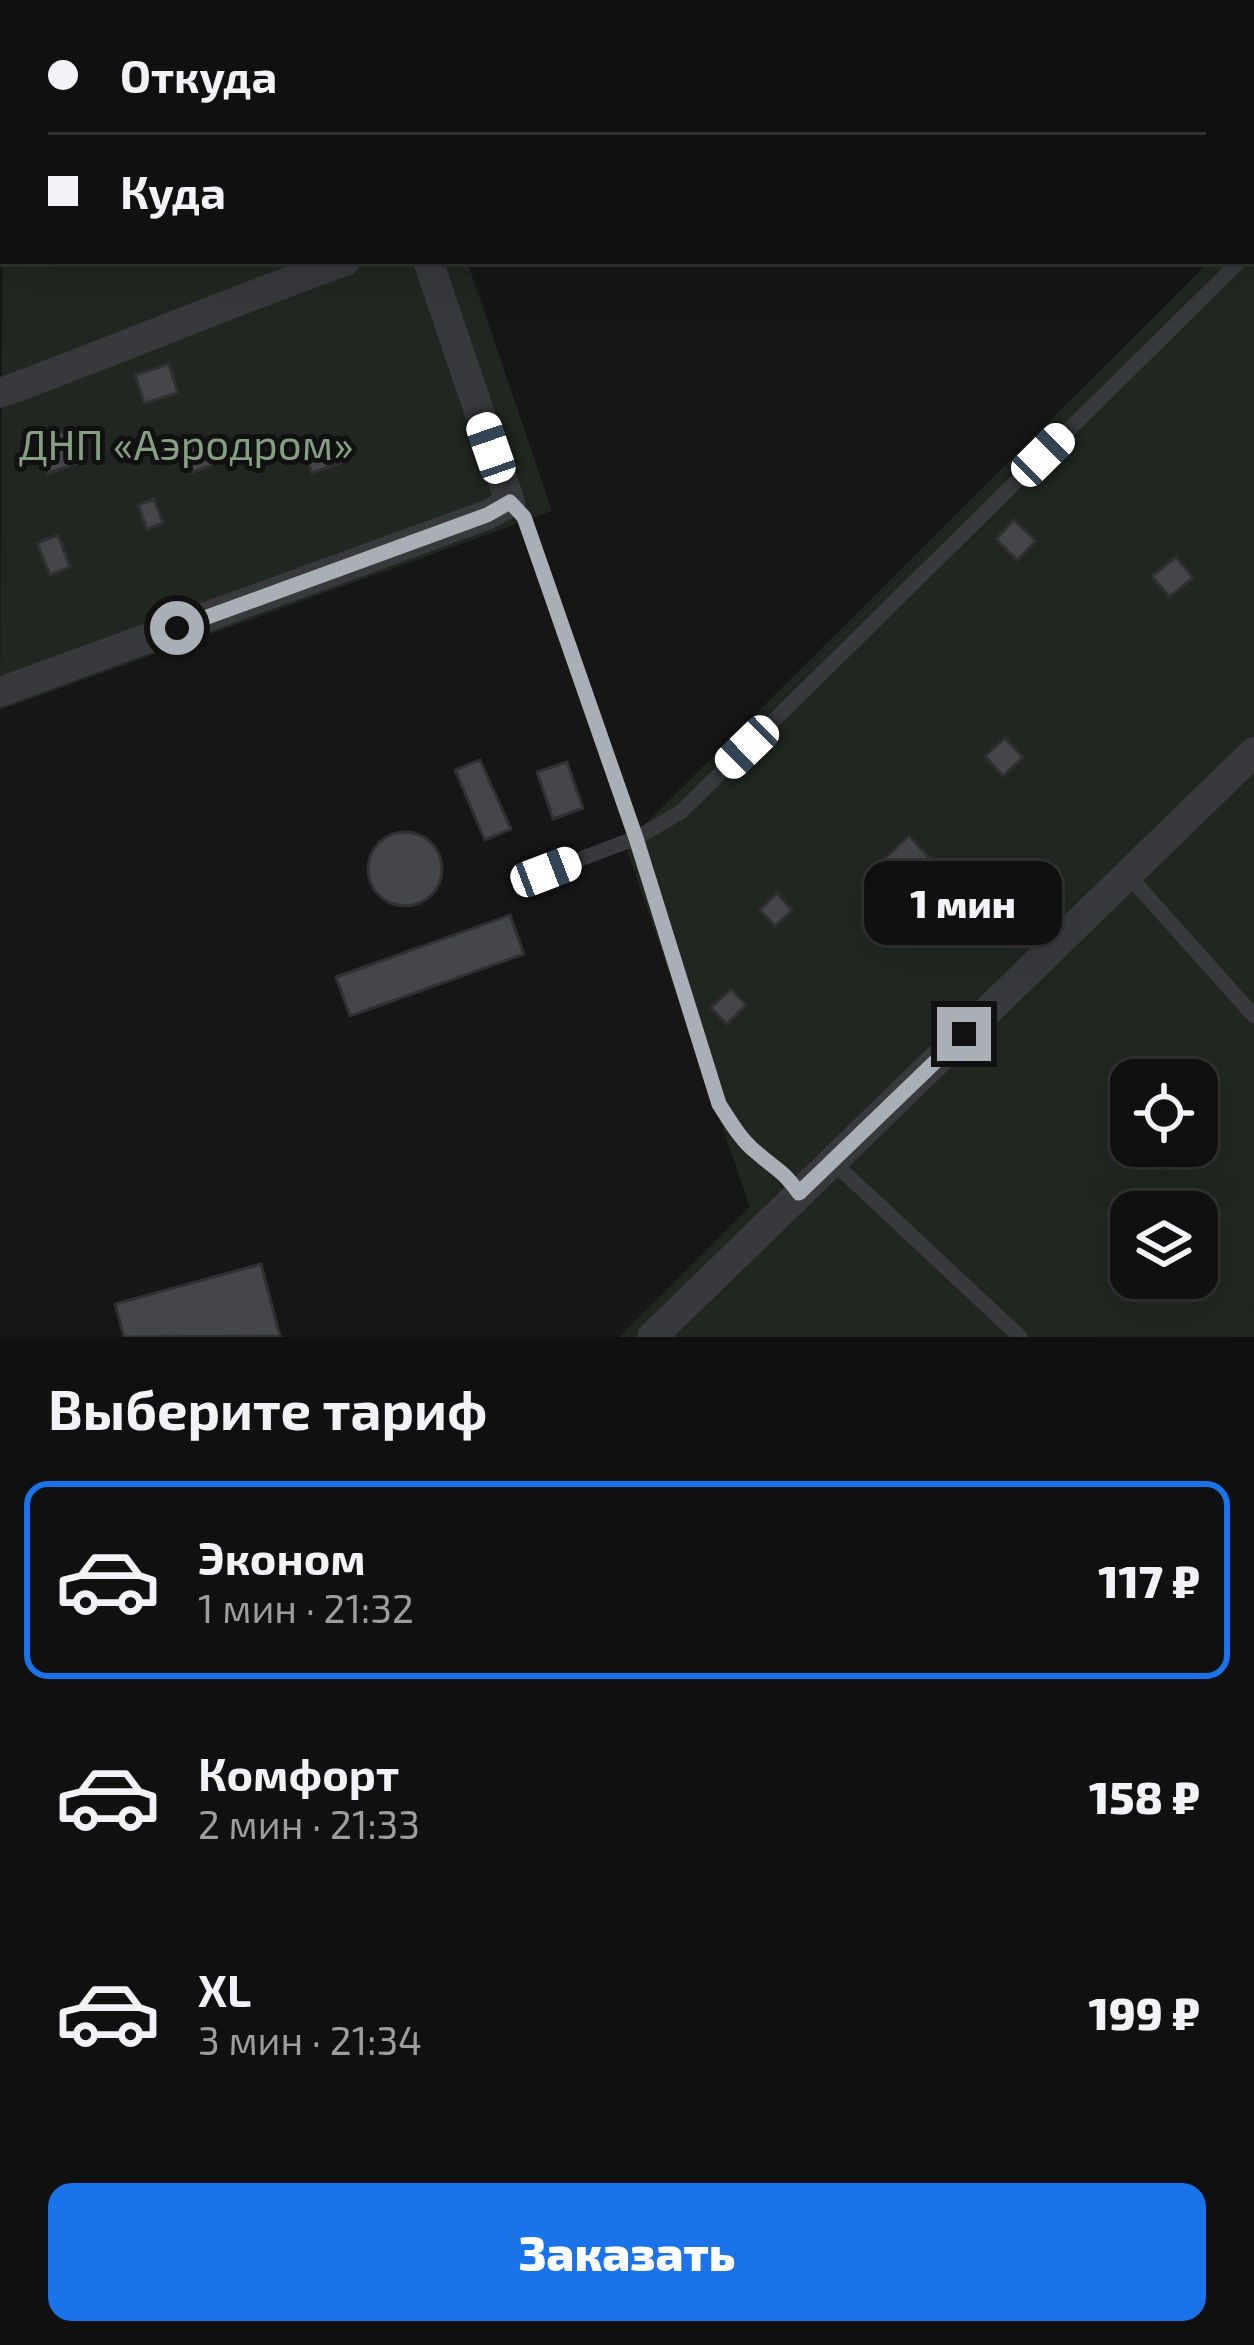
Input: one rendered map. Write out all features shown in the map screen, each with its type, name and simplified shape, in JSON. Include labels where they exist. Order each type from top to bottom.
[{"type":"street","points":[[0,392],[337,264]]},
{"type":"street","points":[[0,692],[487,515],[510,502],[429,264]]},
{"type":"street","points":[[652,1337],[1254,752]]},
{"type":"lane","points":[[546,872],[636,838],[681,812],[1237,264]]},
{"type":"lane","points":[[510,502],[524,517],[636,838],[719,1104],[736,1131],[757,1154],[782,1169],[799,1193]]},
{"type":"lane","points":[[1128,874],[1254,1016]]},
{"type":"lane","points":[[832,1160],[1020,1337]]},
{"type":"green space","name":"ДНП «Аэродром»","points":[[2,264],[468,264],[552,511],[0,710]]},
{"type":"green space","points":[[1207,264],[1254,264],[1254,1337],[619,1337],[750,1207],[625,844]]},
{"type":"building","points":[[169,364],[178,393],[144,403],[135,375]]},
{"type":"building","points":[[65,431],[77,463],[47,474],[35,442]]},
{"type":"building","points":[[201,436],[212,465],[193,472],[182,443]]},
{"type":"building","points":[[331,439],[340,463],[312,473],[303,449]]},
{"type":"building","points":[[154,499],[163,523],[147,529],[138,505]]},
{"type":"building","points":[[1014,520],[1036,541],[1017,560],[996,539]]},
{"type":"building","points":[[58,535],[70,567],[50,575],[37,543]]},
{"type":"building","points":[[1176,557],[1193,578],[1169,597],[1152,576]]},
{"type":"building","points":[[1005,738],[1023,757],[1003,776],[985,756]]},
{"type":"building","points":[[480,760],[511,829],[485,840],[455,770]]},
{"type":"building","points":[[567,762],[583,808],[553,819],[537,772]]},
{"type":"building","points":[[405,832],[431,843],[442,869],[431,895],[405,906],[379,895],[368,869],[379,843]]},
{"type":"building","points":[[909,836],[935,864],[906,891],[880,863]]},
{"type":"building","points":[[777,893],[792,910],[775,926],[760,910]]},
{"type":"building","points":[[510,915],[524,954],[350,1016],[336,977]]},
{"type":"building","points":[[731,989],[746,1005],[727,1024],[711,1008]]},
{"type":"building","points":[[261,1264],[280,1336],[124,1337],[115,1304]]},
{"type":"route","points":[[177,628],[487,515],[510,502],[524,517],[636,838],[719,1104],[736,1131],[757,1154],[782,1169],[799,1193],[964,1034]]}]
